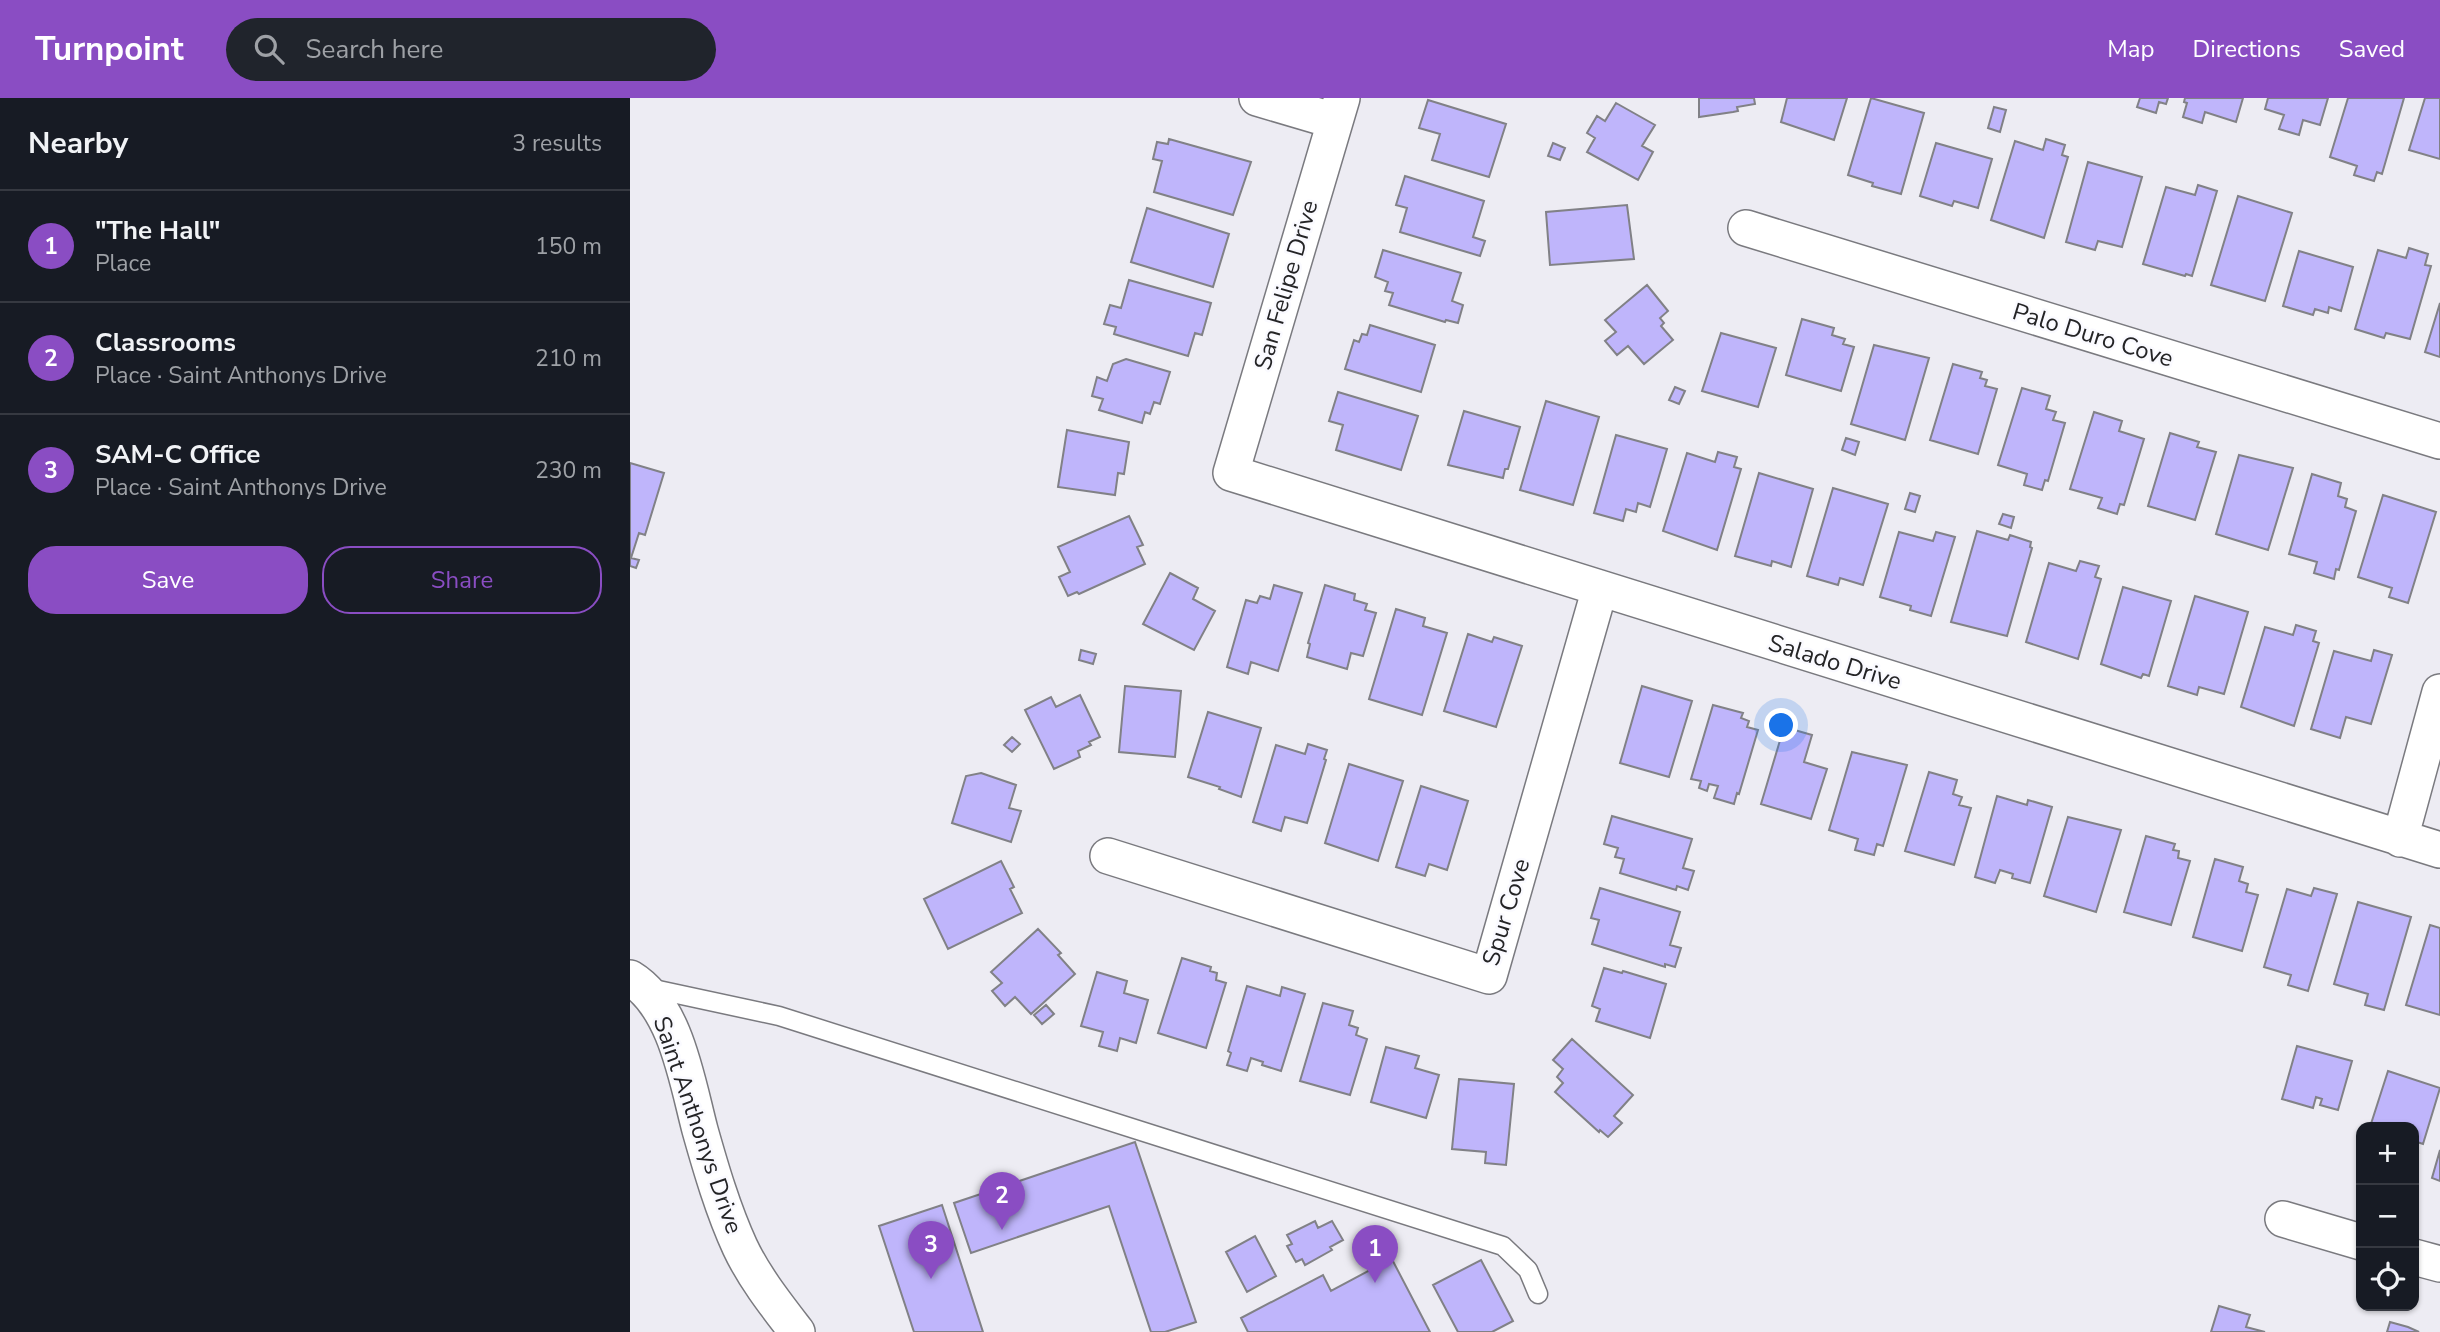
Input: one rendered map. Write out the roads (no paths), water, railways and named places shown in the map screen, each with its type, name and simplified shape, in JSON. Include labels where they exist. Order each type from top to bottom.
[{"type":"street","points":[[1257,98],[1339,109]]},
{"type":"street","name":"San Felipe Drive","points":[[1231,473],[1339,109]]},
{"type":"street","name":"Palo Duro Cove","points":[[1746,228],[2440,441]]},
{"type":"street","name":"Salado Drive","points":[[1231,473],[2440,850]]},
{"type":"street","name":"Spur Cove","points":[[1108,856],[1489,976],[1600,588]]},
{"type":"street","points":[[2400,839],[2440,692]]},
{"type":"street","name":"Saint Anthonys Drive","points":[[638,983],[668,1023],[718,1190],[741,1249],[797,1332]]},
{"type":"street","points":[[2283,1219],[2356,1241]]},
{"type":"street","points":[[2419,1258],[2440,1264]]},
{"type":"lane","points":[[638,983],[779,1016],[1503,1246],[1528,1270],[1538,1294]]},
{"type":"place","name":"Classrooms","points":[[1002,1230]]},
{"type":"place","name":"SAM-C Office","points":[[931,1279]]},
{"type":"place","name":"\"The Hall\"","points":[[1375,1283]]}]
